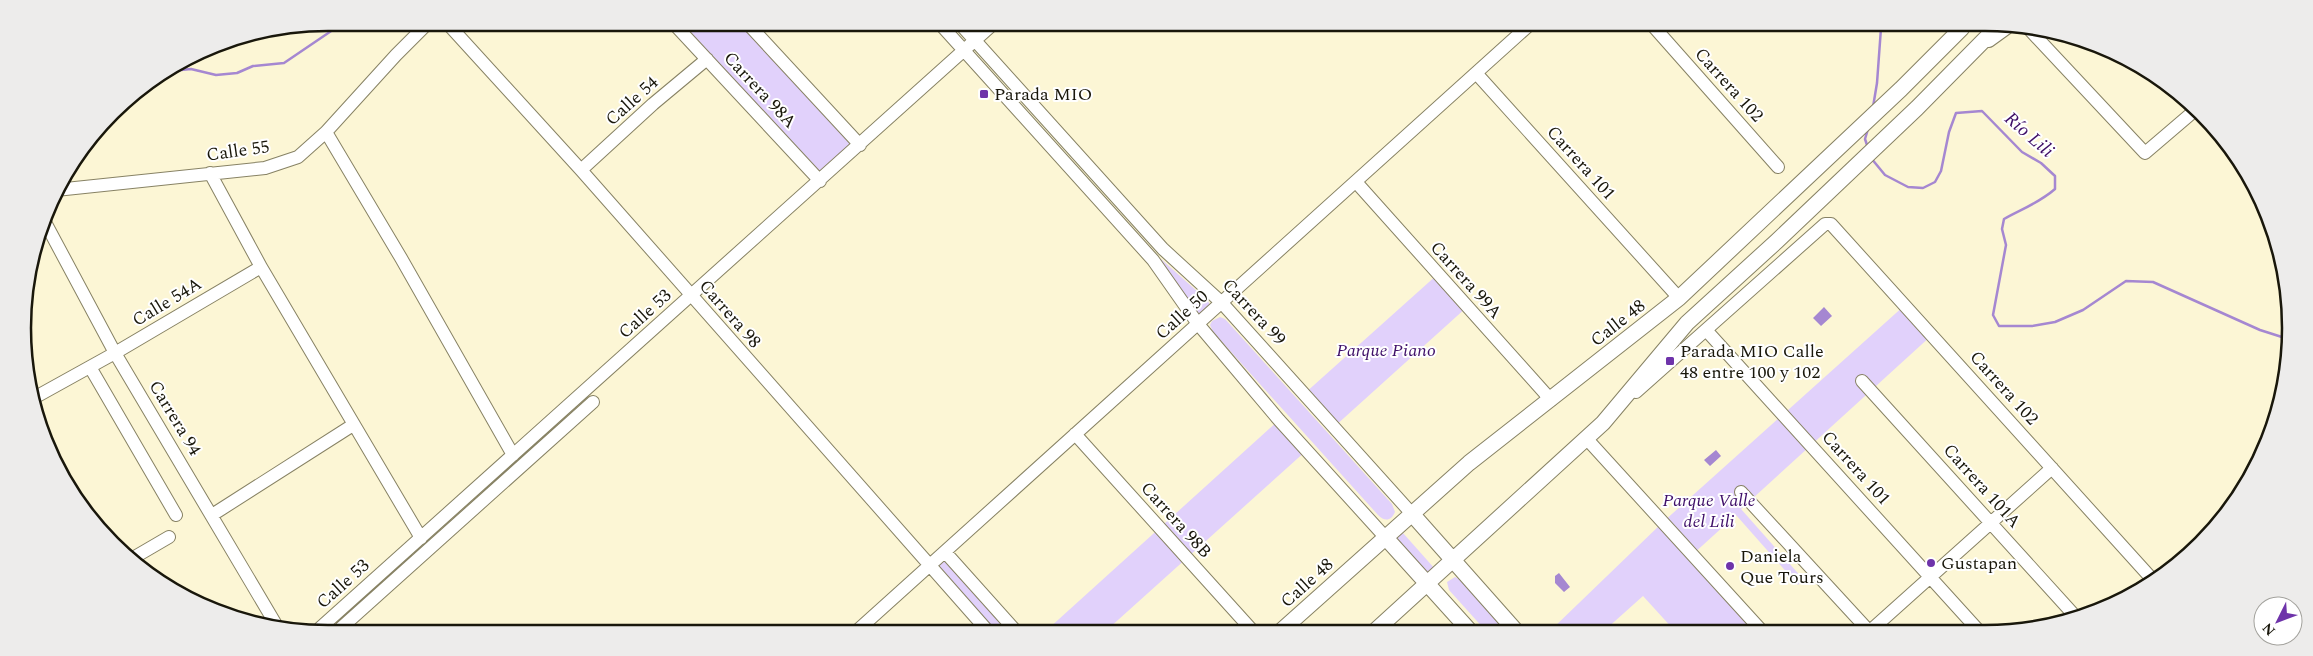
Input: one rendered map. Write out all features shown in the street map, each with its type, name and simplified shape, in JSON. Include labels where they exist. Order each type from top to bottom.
[{"type":"main road","name":"Calle 48","points":[[1288,625],[1469,462],[1551,400],[1679,298],[1959,31]]},
{"type":"main road","points":[[1382,625],[1454,561],[1602,423],[1687,323],[1777,241],[1993,31]]},
{"type":"main road","name":"Carrera 99","points":[[1412,515],[1511,625]]},
{"type":"main road","points":[[1386,538],[1465,625]]},
{"type":"street","name":"Calle 55","points":[[66,189],[264,168],[298,157],[326,132],[420,31]]},
{"type":"street","name":"Carrera 98","points":[[454,31],[581,170],[690,296],[982,625]]},
{"type":"street","name":"Carrera 98A","points":[[681,31],[820,181]]},
{"type":"street","points":[[754,31],[860,145]]},
{"type":"street","points":[[947,31],[1153,260],[1198,324],[1285,426],[1386,538]]},
{"type":"street","name":"Carrera 99","points":[[967,31],[1162,249],[1222,303],[1412,515]]},
{"type":"street","name":"Calle 53","points":[[324,625],[985,31]]},
{"type":"street","name":"Calle 50","points":[[863,625],[1523,31]]},
{"type":"street","name":"Carrera 102","points":[[1658,31],[1778,167]]},
{"type":"street","points":[[1969,56],[2003,32]]},
{"type":"street","points":[[2035,36],[2145,154],[2191,114]]},
{"type":"street","name":"Calle 54","points":[[581,170],[653,104],[707,59]]},
{"type":"street","name":"Carrera 101","points":[[1476,73],[1679,298]]},
{"type":"street","points":[[326,132],[401,258],[513,455]]},
{"type":"street","points":[[210,173],[261,266],[421,538]]},
{"type":"street","name":"Carrera 99A","points":[[1356,182],[1551,400]]},
{"type":"street","name":"Carrera 102","points":[[1706,330],[1828,223],[1831,224],[2149,576]]},
{"type":"street","name":"Carrera 94","points":[[49,229],[115,353],[273,619]]},
{"type":"street","name":"Calle 54A","points":[[39,395],[115,353],[261,266]]},
{"type":"street","points":[[1602,423],[1706,330]]},
{"type":"street","name":"Carrera 101","points":[[1706,330],[1974,625]]},
{"type":"street","points":[[90,367],[176,515]]},
{"type":"street","name":"Carrera 101A","points":[[1862,381],[1992,522],[2071,612]]},
{"type":"street","name":"Calle 53","points":[[344,625],[593,402]]},
{"type":"street","points":[[212,515],[353,425]]},
{"type":"street","name":"Carrera 98B","points":[[1075,434],[1247,625]]},
{"type":"street","points":[[1586,438],[1756,625]]},
{"type":"street","points":[[1877,625],[2052,468]]},
{"type":"street","points":[[1741,492],[1864,625]]},
{"type":"street","points":[[137,555],[169,537]]},
{"type":"street","points":[[946,552],[1010,625]]},
{"type":"green space","points":[[681,31],[754,31],[860,145],[820,181]]},
{"type":"green space","points":[[1161,259],[1208,301],[1210,305],[1201,314],[1198,313]]},
{"type":"green space","name":"Parque Piano","points":[[1438,274],[1467,307],[1334,427],[1304,394]]},
{"type":"green space","name":"Parque Valle del Lili","points":[[1905,305],[1932,335],[1741,509],[1804,580],[1798,585],[1736,515],[1692,555],[1756,625],[1669,625],[1643,596],[1611,625],[1556,625],[1663,522]]},
{"type":"green space","points":[[1220,317],[1225,319],[1392,504],[1395,512],[1390,519],[1385,520],[1378,515],[1213,332],[1210,325],[1212,321]]},
{"type":"green space","points":[[1279,420],[1307,450],[1112,625],[1052,625]]},
{"type":"green space","points":[[1403,533],[1435,569],[1428,575],[1396,539]]},
{"type":"green space","points":[[945,552],[1010,625],[982,625],[929,566]]},
{"type":"green space","points":[[1455,577],[1461,580],[1502,625],[1480,625],[1449,590],[1447,582]]},
{"type":"shaded area","points":[[1824,307],[1832,316],[1821,326],[1813,318]]},
{"type":"shaded area","points":[[1716,450],[1721,456],[1710,466],[1704,460]]},
{"type":"shaded area","points":[[1559,573],[1570,587],[1564,592],[1555,583],[1555,576]]},
{"type":"waterway","name":"Río Lili","points":[[182,70],[191,69],[216,75],[237,73],[253,66],[284,63],[331,31]]},
{"type":"waterway","name":"Río Lili","points":[[1873,107],[1877,83],[1881,31]]},
{"type":"waterway","name":"Río Lili","points":[[1871,158],[1885,175],[1908,187],[1923,188],[1935,182],[1941,171],[1949,132],[1956,113],[1982,111],[2022,152],[2041,163],[2055,176],[2055,189],[2037,202],[2004,219],[2002,229],[2006,245],[1993,315],[1999,326],[2032,326],[2055,322],[2083,310],[2126,281],[2153,282],[2260,330],[2282,337]]},
{"type":"waterway","name":"Río Lili","points":[[1868,129],[1865,139],[1868,148]]},
{"type":"place","name":"Parada MIO","points":[[984,94]]},
{"type":"place","name":"Parada MIO Calle 48 entre 100 y 102","points":[[1670,361]]},
{"type":"place","name":"Gustapan","points":[[1931,563]]},
{"type":"place","name":"Daniela Que Tours","points":[[1730,566]]}]
